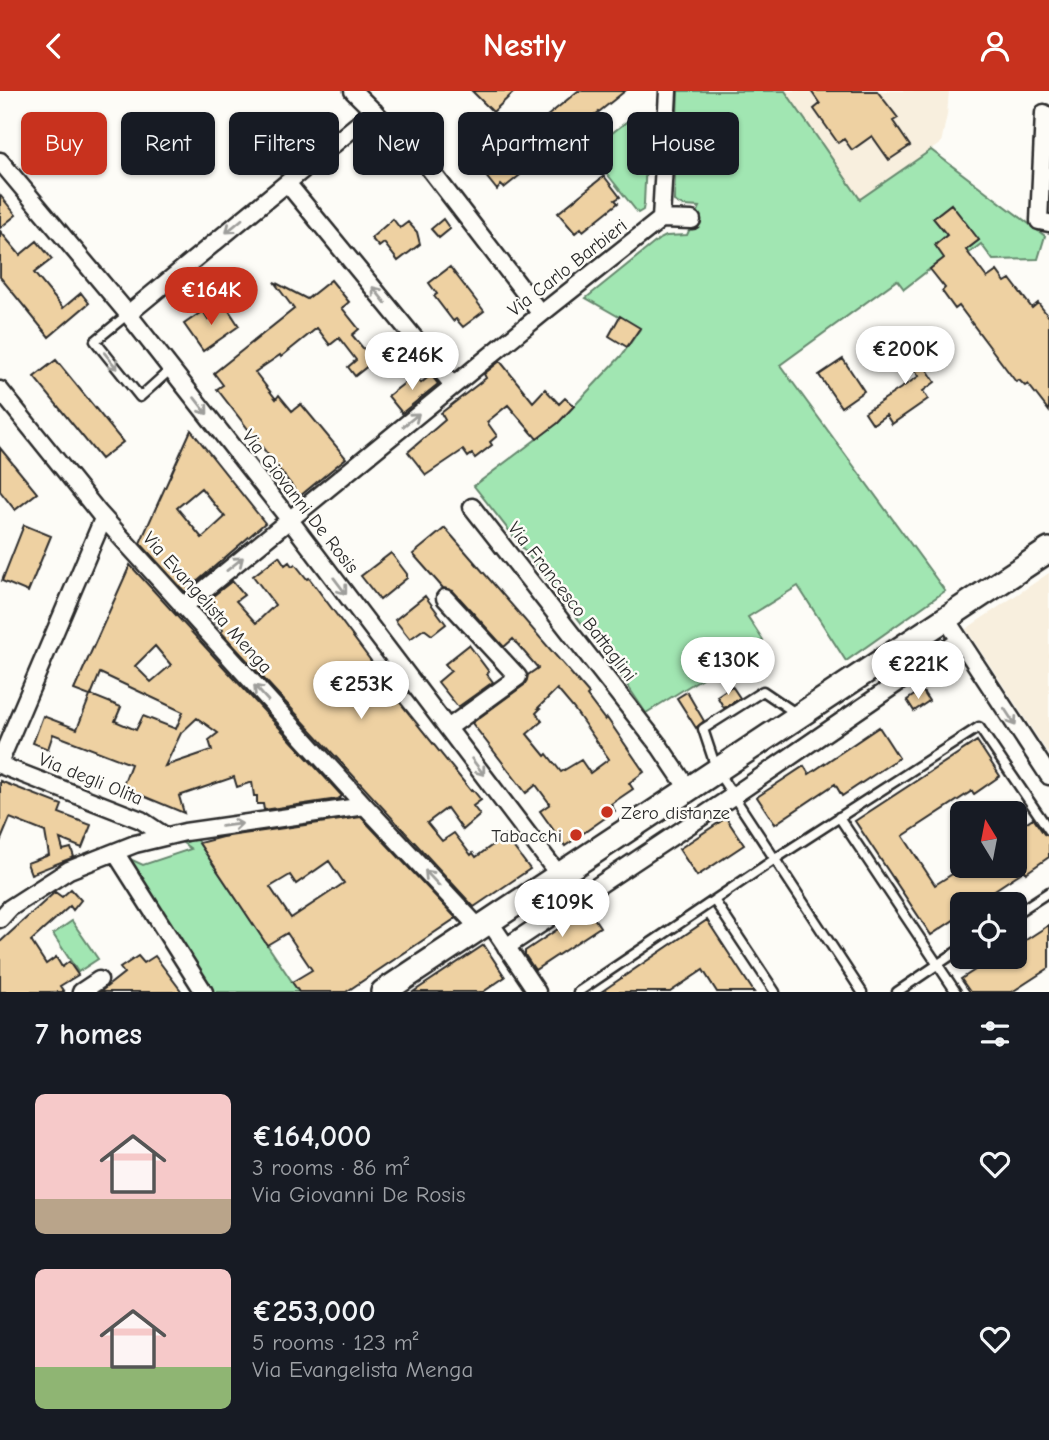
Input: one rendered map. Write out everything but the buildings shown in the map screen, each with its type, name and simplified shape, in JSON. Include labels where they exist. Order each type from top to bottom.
[{"type":"main road","points":[[383,992],[1049,550]]},
{"type":"street","points":[[353,91],[422,159],[541,314]]},
{"type":"street","points":[[668,91],[661,219],[692,220]]},
{"type":"street","points":[[128,314],[373,111]]},
{"type":"street","points":[[1044,113],[1039,222],[1049,222]]},
{"type":"street","name":"Via Giovanni De Rosis","points":[[0,161],[128,314],[289,519],[559,875]]},
{"type":"street","points":[[287,183],[453,386]]},
{"type":"street","name":"Via Carlo Barbieri","points":[[183,607],[661,219]]},
{"type":"street","name":"Via Evangelista Menga","points":[[0,390],[103,519],[365,806],[506,947],[537,992]]},
{"type":"street","name":"Via Francesco Battaglini","points":[[472,507],[660,747],[689,790]]},
{"type":"street","points":[[0,763],[103,519]]},
{"type":"street","points":[[445,598],[518,677],[448,729]]},
{"type":"street","points":[[946,619],[1049,776]]},
{"type":"street","points":[[506,947],[960,640]]},
{"type":"street","name":"Via degli Olita","points":[[0,763],[141,820],[164,836]]},
{"type":"street","points":[[3,909],[69,870],[164,836],[365,806]]},
{"type":"street","points":[[115,852],[204,992]]},
{"type":"street","points":[[80,992],[99,980]]},
{"type":"lane","points":[[128,314],[95,341],[140,397],[171,369]]},
{"type":"lane","points":[[800,716],[763,691],[703,729],[717,771],[862,992]]},
{"type":"lane","points":[[578,992],[775,859],[979,727],[1049,830]]},
{"type":"lane","points":[[839,817],[956,992]]},
{"type":"lane","points":[[1027,907],[1049,893]]},
{"type":"lane","points":[[714,900],[775,992]]},
{"type":"lane","points":[[897,992],[950,956]]},
{"type":"shaded area","points":[[785,91],[949,91],[941,143],[860,199]]},
{"type":"shaded area","points":[[1049,573],[1049,755],[966,629]]},
{"type":"green space","points":[[678,91],[785,91],[860,199],[931,150],[1045,236],[1038,259],[993,260],[981,244],[964,257],[961,254],[979,240],[951,204],[933,218],[947,235],[935,245],[951,267],[939,262],[904,289],[897,280],[780,365],[945,591],[846,661],[798,586],[748,617],[763,640],[646,713],[608,657],[474,486],[559,422],[622,355],[640,329],[586,298],[658,240],[666,236],[687,235],[700,207],[683,206],[674,201],[675,175],[739,175],[739,112],[677,112]]},
{"type":"green space","points":[[627,121],[627,175],[645,175],[643,210],[638,213],[608,175],[613,175],[613,132]]},
{"type":"green space","points":[[196,839],[299,992],[214,992],[128,860],[143,865],[191,849],[183,843]]},
{"type":"green space","points":[[72,921],[98,959],[78,972],[53,934]]},
{"type":"place","name":"Zero distanze","points":[[607,812]]},
{"type":"place","name":"Tabacchi","points":[[576,835]]}]
